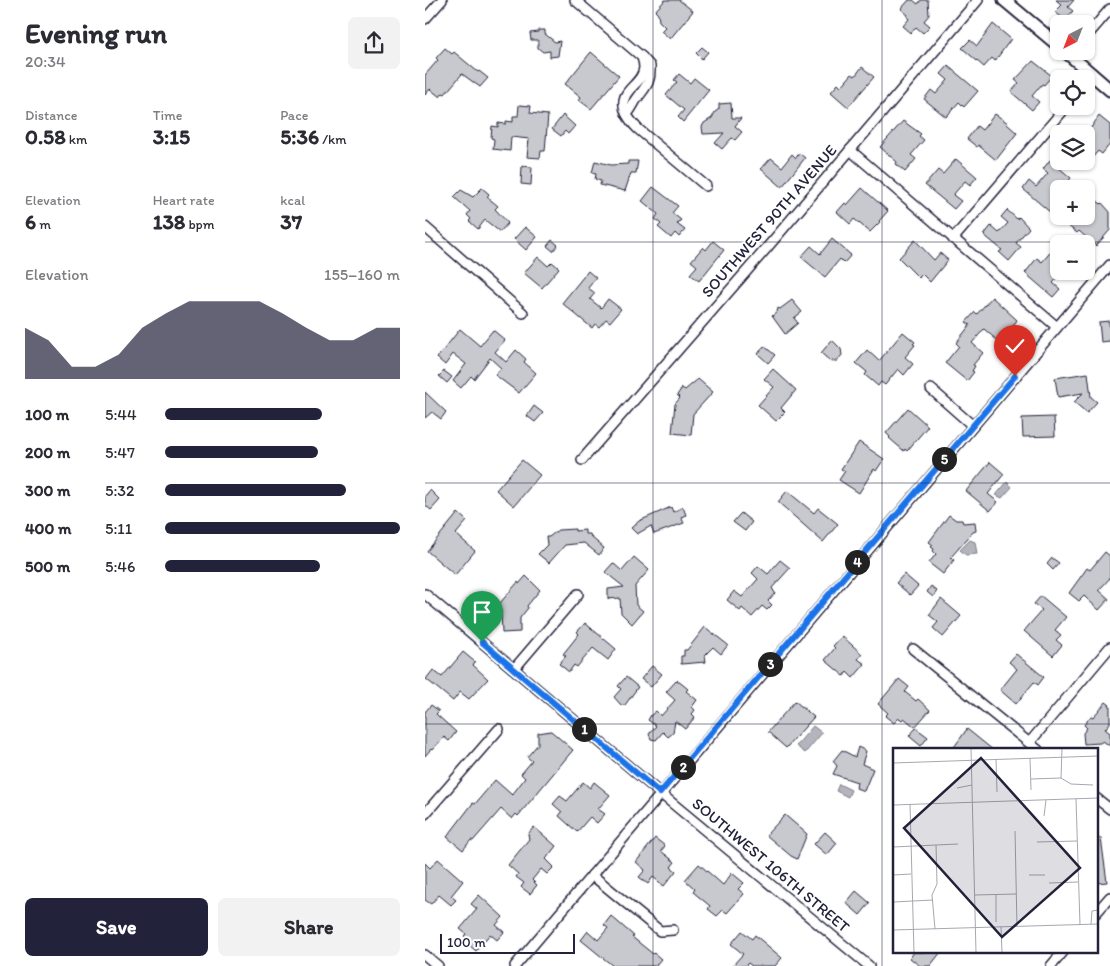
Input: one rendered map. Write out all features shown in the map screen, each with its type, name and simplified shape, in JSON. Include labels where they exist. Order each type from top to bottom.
[{"type":"main road","points":[[1005,0],[1050,38]]},
{"type":"main road","points":[[1078,60],[1110,90]]},
{"type":"street","points":[[425,19],[441,0]]},
{"type":"street","points":[[575,0],[642,56],[650,66],[649,81],[627,114],[638,129],[706,186]]},
{"type":"street","name":"SOUTHWEST 90TH AVENUE","points":[[582,460],[978,0]]},
{"type":"street","points":[[1095,26],[1110,9]]},
{"type":"street","points":[[953,239],[1059,115]]},
{"type":"street","points":[[850,150],[1057,327]]},
{"type":"street","points":[[425,227],[523,313]]},
{"type":"street","points":[[515,966],[1110,265]]},
{"type":"street","points":[[931,389],[973,426]]},
{"type":"street","name":"SOUTHWEST 106TH STREET","points":[[425,594],[660,793],[869,966]]},
{"type":"street","points":[[514,669],[578,594]]},
{"type":"street","points":[[1029,742],[1110,647]]},
{"type":"street","points":[[913,649],[1036,748]]},
{"type":"street","points":[[425,814],[499,729]]},
{"type":"street","points":[[1097,799],[1110,809]]},
{"type":"street","points":[[592,876],[660,931],[673,930]]},
{"type":"street","points":[[1097,912],[1110,897]]},
{"type":"street","points":[[1051,966],[1061,954]]},
{"type":"street","points":[[425,955],[438,966]]},
{"type":"shaded area","points":[[1007,482],[1012,487],[1002,498],[996,495]]},
{"type":"shaded area","points":[[970,540],[975,542],[977,554],[966,555],[960,550]]},
{"type":"shaded area","points":[[813,726],[822,733],[805,753],[796,746]]},
{"type":"shaded area","points":[[839,784],[851,790],[848,797],[836,791]]},
{"type":"building","points":[[665,0],[679,0],[693,11],[670,39],[661,31],[665,27],[659,21],[658,14],[655,11]]},
{"type":"building","points":[[909,0],[913,0],[918,4],[921,0],[928,0],[929,15],[924,21],[930,26],[923,33],[916,27],[911,33],[903,26],[909,19],[908,15],[901,9]]},
{"type":"building","points":[[1056,0],[1074,0],[1068,7],[1073,11],[1069,15],[1059,15],[1055,12],[1062,5]]},
{"type":"building","points":[[993,24],[1011,39],[995,61],[992,58],[984,67],[962,48],[970,40],[977,46]]},
{"type":"building","points":[[538,30],[545,30],[545,34],[555,42],[560,41],[558,56],[550,57],[550,51],[543,52],[538,48],[538,40],[531,40],[530,33],[538,32]]},
{"type":"building","points":[[702,47],[708,52],[702,59],[696,53]]},
{"type":"building","points":[[445,48],[452,54],[454,52],[488,78],[480,87],[462,74],[445,94],[443,93],[440,97],[430,89],[425,95],[425,75],[438,60],[436,58]]},
{"type":"building","points":[[591,52],[619,76],[591,109],[579,100],[581,97],[565,84]]},
{"type":"building","points":[[1033,61],[1050,74],[1050,78],[1044,85],[1042,84],[1032,96],[1039,102],[1032,110],[1011,92],[1019,83],[1015,80]]},
{"type":"building","points":[[948,66],[978,91],[964,107],[959,102],[946,117],[924,99],[931,90],[936,94],[948,80],[941,74]]},
{"type":"building","points":[[862,67],[874,77],[848,107],[831,92],[838,84],[841,87],[852,74],[855,76]]},
{"type":"building","points":[[679,74],[690,83],[694,78],[709,90],[683,122],[678,117],[684,110],[666,95],[677,82],[674,80]]},
{"type":"building","points":[[731,103],[732,118],[741,118],[735,126],[742,132],[735,140],[732,138],[722,149],[715,143],[724,133],[703,134],[702,127],[719,109],[719,104]]},
{"type":"building","points":[[519,105],[531,106],[530,113],[548,115],[545,151],[541,151],[540,158],[527,157],[529,139],[511,137],[510,151],[493,149],[494,139],[491,138],[492,126],[498,127],[498,123],[506,124],[506,121],[513,122],[513,116],[518,116]]},
{"type":"building","points":[[995,114],[1008,123],[1017,133],[996,160],[978,145],[977,147],[967,139],[977,126],[982,130]]},
{"type":"building","points":[[563,115],[575,126],[568,134],[565,131],[561,136],[552,129]]},
{"type":"building","points":[[1099,116],[1110,125],[1110,144],[1102,154],[1098,151],[1095,154],[1095,125],[1093,125]]},
{"type":"building","points":[[903,121],[921,134],[919,136],[924,140],[911,155],[916,159],[905,172],[880,147]]},
{"type":"building","points":[[799,153],[805,158],[782,187],[761,169],[771,158],[782,167],[792,154],[796,158]]},
{"type":"building","points":[[956,159],[977,177],[970,185],[965,181],[953,195],[961,201],[954,209],[925,185],[938,170],[943,174]]},
{"type":"building","points":[[1050,160],[1050,170],[1062,170],[1071,178],[1069,180],[1050,180],[1050,212],[1023,189],[1029,181],[1036,187],[1048,173],[1043,169]]},
{"type":"building","points":[[595,161],[611,165],[628,164],[628,161],[638,161],[636,173],[631,173],[625,191],[600,185],[601,181],[595,179],[596,174],[592,173]]},
{"type":"building","points":[[522,166],[532,167],[531,185],[521,184]]},
{"type":"building","points":[[653,187],[678,206],[672,213],[681,220],[677,224],[685,230],[679,237],[675,233],[671,238],[658,227],[661,224],[655,219],[658,214],[642,201]]},
{"type":"building","points":[[482,188],[489,194],[487,197],[498,206],[495,209],[508,223],[500,232],[485,220],[478,229],[469,221],[471,219],[467,215],[470,211],[454,197],[461,190],[473,197]]},
{"type":"building","points":[[862,188],[888,211],[870,232],[854,219],[850,224],[837,212],[845,203],[847,205]]},
{"type":"building","points":[[1095,201],[1102,203],[1110,212],[1110,230],[1096,246],[1095,235],[1084,235],[1079,231],[1077,233],[1067,225],[1095,225]]},
{"type":"building","points":[[1007,210],[1017,219],[1019,217],[1029,228],[1016,243],[1021,247],[1009,261],[999,252],[1002,250],[984,235],[991,226],[999,233],[1008,223],[1001,217]]},
{"type":"building","points":[[525,227],[537,237],[526,250],[514,239]]},
{"type":"building","points":[[832,239],[851,255],[844,263],[840,259],[825,277],[801,257],[811,246],[820,254]]},
{"type":"building","points":[[552,240],[558,245],[553,251],[547,246]]},
{"type":"building","points":[[915,240],[934,260],[940,253],[948,260],[930,282],[922,274],[919,278],[899,258]]},
{"type":"building","points":[[713,241],[724,250],[699,281],[690,274],[697,266],[691,261],[703,247],[706,250]]},
{"type":"building","points":[[1050,253],[1050,280],[1056,280],[1053,283],[1060,289],[1053,297],[1025,273],[1037,258],[1042,262]]},
{"type":"building","points":[[538,257],[548,266],[552,262],[559,268],[542,288],[524,273]]},
{"type":"building","points":[[588,271],[596,278],[588,288],[595,293],[590,299],[601,308],[608,299],[621,309],[610,322],[606,319],[599,327],[595,324],[592,328],[562,303]]},
{"type":"building","points":[[992,297],[1017,320],[1005,338],[1003,336],[998,341],[984,329],[972,343],[983,353],[973,365],[975,366],[972,371],[974,372],[967,381],[945,363],[959,346],[956,343],[970,325],[966,322],[975,312],[977,314]]},
{"type":"building","points":[[792,300],[802,312],[794,318],[798,323],[785,334],[772,316],[777,312],[778,308],[780,309]]},
{"type":"building","points":[[1109,321],[1110,341],[1101,342],[1099,322]]},
{"type":"building","points":[[460,329],[480,346],[493,330],[505,340],[495,352],[506,362],[516,350],[526,359],[524,362],[536,373],[519,393],[495,375],[501,368],[490,358],[474,379],[471,376],[461,388],[453,381],[466,364],[453,354],[445,365],[437,358]]},
{"type":"building","points":[[903,332],[915,342],[913,344],[915,345],[905,357],[913,364],[904,375],[898,369],[885,385],[881,382],[878,386],[865,375],[867,372],[856,363],[867,350],[879,361]]},
{"type":"building","points":[[832,340],[841,349],[842,355],[837,361],[830,361],[821,353]]},
{"type":"building","points":[[764,346],[775,355],[768,363],[758,354]]},
{"type":"building","points":[[773,369],[796,390],[781,408],[785,412],[776,421],[758,405],[774,387],[764,379]]},
{"type":"building","points":[[444,371],[452,377],[447,383],[439,376]]},
{"type":"building","points":[[1088,373],[1091,397],[1097,402],[1087,413],[1074,402],[1083,393],[1058,397],[1055,378]]},
{"type":"building","points":[[698,379],[713,392],[693,414],[691,435],[672,433],[675,404],[680,398],[677,395],[682,388],[685,390]]},
{"type":"building","points":[[425,392],[446,412],[441,419],[432,412],[425,418]]},
{"type":"building","points":[[534,406],[543,413],[535,422],[527,416]]},
{"type":"building","points":[[908,408],[928,426],[907,451],[905,449],[904,451],[886,433]]},
{"type":"building","points":[[1054,417],[1055,436],[1023,437],[1022,418]]},
{"type":"building","points":[[859,442],[884,459],[876,471],[874,469],[859,493],[839,480],[845,471],[841,469]]},
{"type":"building","points":[[522,460],[540,475],[514,506],[496,490]]},
{"type":"building","points":[[990,462],[1004,474],[988,494],[998,502],[990,511],[966,491]]},
{"type":"building","points":[[430,490],[440,500],[431,510],[425,505],[425,496]]},
{"type":"building","points":[[787,491],[814,513],[818,508],[838,524],[823,542],[778,502]]},
{"type":"building","points":[[671,507],[673,512],[683,507],[686,515],[681,517],[684,523],[654,534],[651,526],[637,534],[631,528],[639,521]]},
{"type":"building","points":[[458,513],[467,521],[456,534],[475,551],[455,575],[427,551]]},
{"type":"building","points":[[741,513],[752,522],[745,531],[733,522]]},
{"type":"building","points":[[949,515],[956,520],[962,520],[963,523],[975,522],[976,531],[951,557],[954,560],[943,574],[929,563],[936,554],[931,547],[933,545],[929,542]]},
{"type":"building","points":[[575,529],[575,531],[585,530],[585,534],[590,534],[604,548],[599,555],[584,543],[565,545],[549,563],[538,554],[547,545],[546,537],[549,537],[558,530]]},
{"type":"building","points":[[1105,552],[1110,556],[1110,578],[1099,590],[1109,599],[1099,610],[1084,596],[1079,601],[1069,593],[1087,568],[1090,570]]},
{"type":"building","points":[[634,557],[649,570],[635,586],[636,605],[643,611],[632,624],[621,613],[620,598],[608,599],[608,589],[624,587],[605,572],[613,563],[622,571]]},
{"type":"building","points":[[1052,558],[1059,563],[1053,570],[1047,564]]},
{"type":"building","points":[[780,560],[790,568],[772,588],[775,593],[768,601],[772,605],[767,610],[762,606],[752,617],[742,608],[740,611],[727,600],[734,591],[742,597],[758,579],[752,573],[758,566],[768,574]]},
{"type":"building","points":[[904,574],[918,586],[910,595],[896,583]]},
{"type":"building","points":[[526,576],[540,590],[520,618],[520,632],[502,633],[501,610],[493,619],[481,608],[491,597],[500,605],[518,582],[519,584]]},
{"type":"building","points":[[931,586],[937,591],[933,597],[927,592]]},
{"type":"building","points":[[1041,596],[1066,617],[1055,630],[1061,635],[1056,640],[1062,645],[1053,656],[1024,631],[1042,610],[1034,604]]},
{"type":"building","points":[[941,599],[961,616],[943,637],[933,628],[938,622],[929,615]]},
{"type":"building","points":[[585,623],[616,649],[608,660],[593,648],[577,667],[574,665],[569,672],[559,664],[566,656],[563,654]]},
{"type":"building","points":[[705,627],[728,645],[721,654],[713,647],[705,655],[706,662],[681,664],[681,656],[684,656],[684,650],[687,650]]},
{"type":"building","points":[[842,636],[862,654],[858,659],[865,664],[853,678],[847,672],[844,676],[825,660],[835,648],[833,646]]},
{"type":"building","points":[[463,652],[475,662],[473,665],[488,679],[469,699],[460,692],[453,701],[426,679],[433,670],[442,677]]},
{"type":"building","points":[[1016,654],[1044,677],[1038,685],[1034,682],[1016,704],[1000,690],[1017,669],[1009,662]]},
{"type":"building","points":[[652,666],[662,674],[651,687],[641,679]]},
{"type":"building","points":[[626,677],[638,687],[625,705],[621,705],[614,697],[621,689],[618,686]]},
{"type":"building","points":[[899,679],[909,687],[905,692],[916,701],[918,699],[930,710],[915,727],[904,718],[902,720],[899,718],[894,723],[885,716],[888,713],[878,704]]},
{"type":"building","points":[[677,680],[697,700],[692,707],[695,710],[692,714],[695,717],[685,729],[675,721],[673,733],[668,737],[663,732],[656,740],[651,739],[649,734],[656,726],[648,720],[656,711],[661,716],[675,700],[666,692]]},
{"type":"building","points":[[795,701],[814,717],[786,748],[768,732]]},
{"type":"building","points":[[1106,702],[1110,705],[1110,723],[1105,729],[1110,733],[1110,746],[1103,741],[1100,743],[1084,744],[1083,733],[1087,728],[1084,725]]},
{"type":"building","points":[[431,705],[439,711],[436,714],[456,732],[449,741],[444,737],[425,756],[425,712]]},
{"type":"building","points":[[916,728],[928,737],[921,746],[909,736]]},
{"type":"building","points":[[967,729],[991,748],[953,748]]},
{"type":"building","points":[[551,731],[573,750],[518,816],[516,814],[512,819],[501,809],[463,850],[447,837],[473,803],[475,804],[495,780],[512,795],[525,778],[521,774],[532,761],[527,757],[538,744],[538,733]]},
{"type":"building","points":[[858,747],[866,751],[862,764],[873,769],[864,791],[856,788],[857,782],[833,774],[837,766],[833,761],[842,750],[855,757]]},
{"type":"building","points":[[583,782],[590,788],[594,782],[610,795],[598,809],[605,814],[597,823],[590,817],[577,832],[559,816],[562,812],[553,804],[560,796],[567,801]]},
{"type":"building","points":[[785,815],[807,834],[797,859],[766,835]]},
{"type":"building","points":[[534,827],[556,846],[546,859],[554,867],[547,874],[541,869],[532,880],[537,885],[530,894],[521,887],[524,883],[516,877],[518,874],[508,865],[529,839],[528,834]]},
{"type":"building","points":[[825,832],[837,843],[827,855],[814,844]]},
{"type":"building","points":[[655,838],[665,846],[661,851],[675,862],[671,867],[676,871],[664,886],[653,877],[648,884],[639,877],[645,870],[636,862]]},
{"type":"building","points":[[1097,838],[1101,838],[1107,882],[1097,883]]},
{"type":"building","points":[[438,859],[463,881],[451,896],[456,900],[451,905],[439,895],[431,904],[425,900],[425,863],[430,868]]},
{"type":"building","points":[[699,864],[723,885],[732,873],[744,883],[738,889],[744,894],[727,913],[723,910],[717,916],[708,909],[710,906],[693,892],[695,889],[685,880]]},
{"type":"building","points":[[856,891],[870,903],[860,915],[846,903]]},
{"type":"building","points":[[479,895],[503,917],[496,925],[504,932],[497,940],[490,934],[476,951],[469,945],[471,943],[464,936],[466,934],[460,929],[477,909],[471,904]]},
{"type":"building","points":[[611,916],[634,936],[632,937],[661,959],[655,966],[613,966],[581,940],[588,931],[598,940],[608,928],[604,925]]},
{"type":"building","points":[[742,931],[752,939],[755,935],[782,958],[775,966],[752,966],[748,963],[745,966],[732,966],[743,954],[731,944]]},
{"type":"building","points":[[913,954],[939,954],[930,966],[920,966],[910,958]]},
{"type":"route","points":[[482,642],[660,793],[1015,376]]}]
